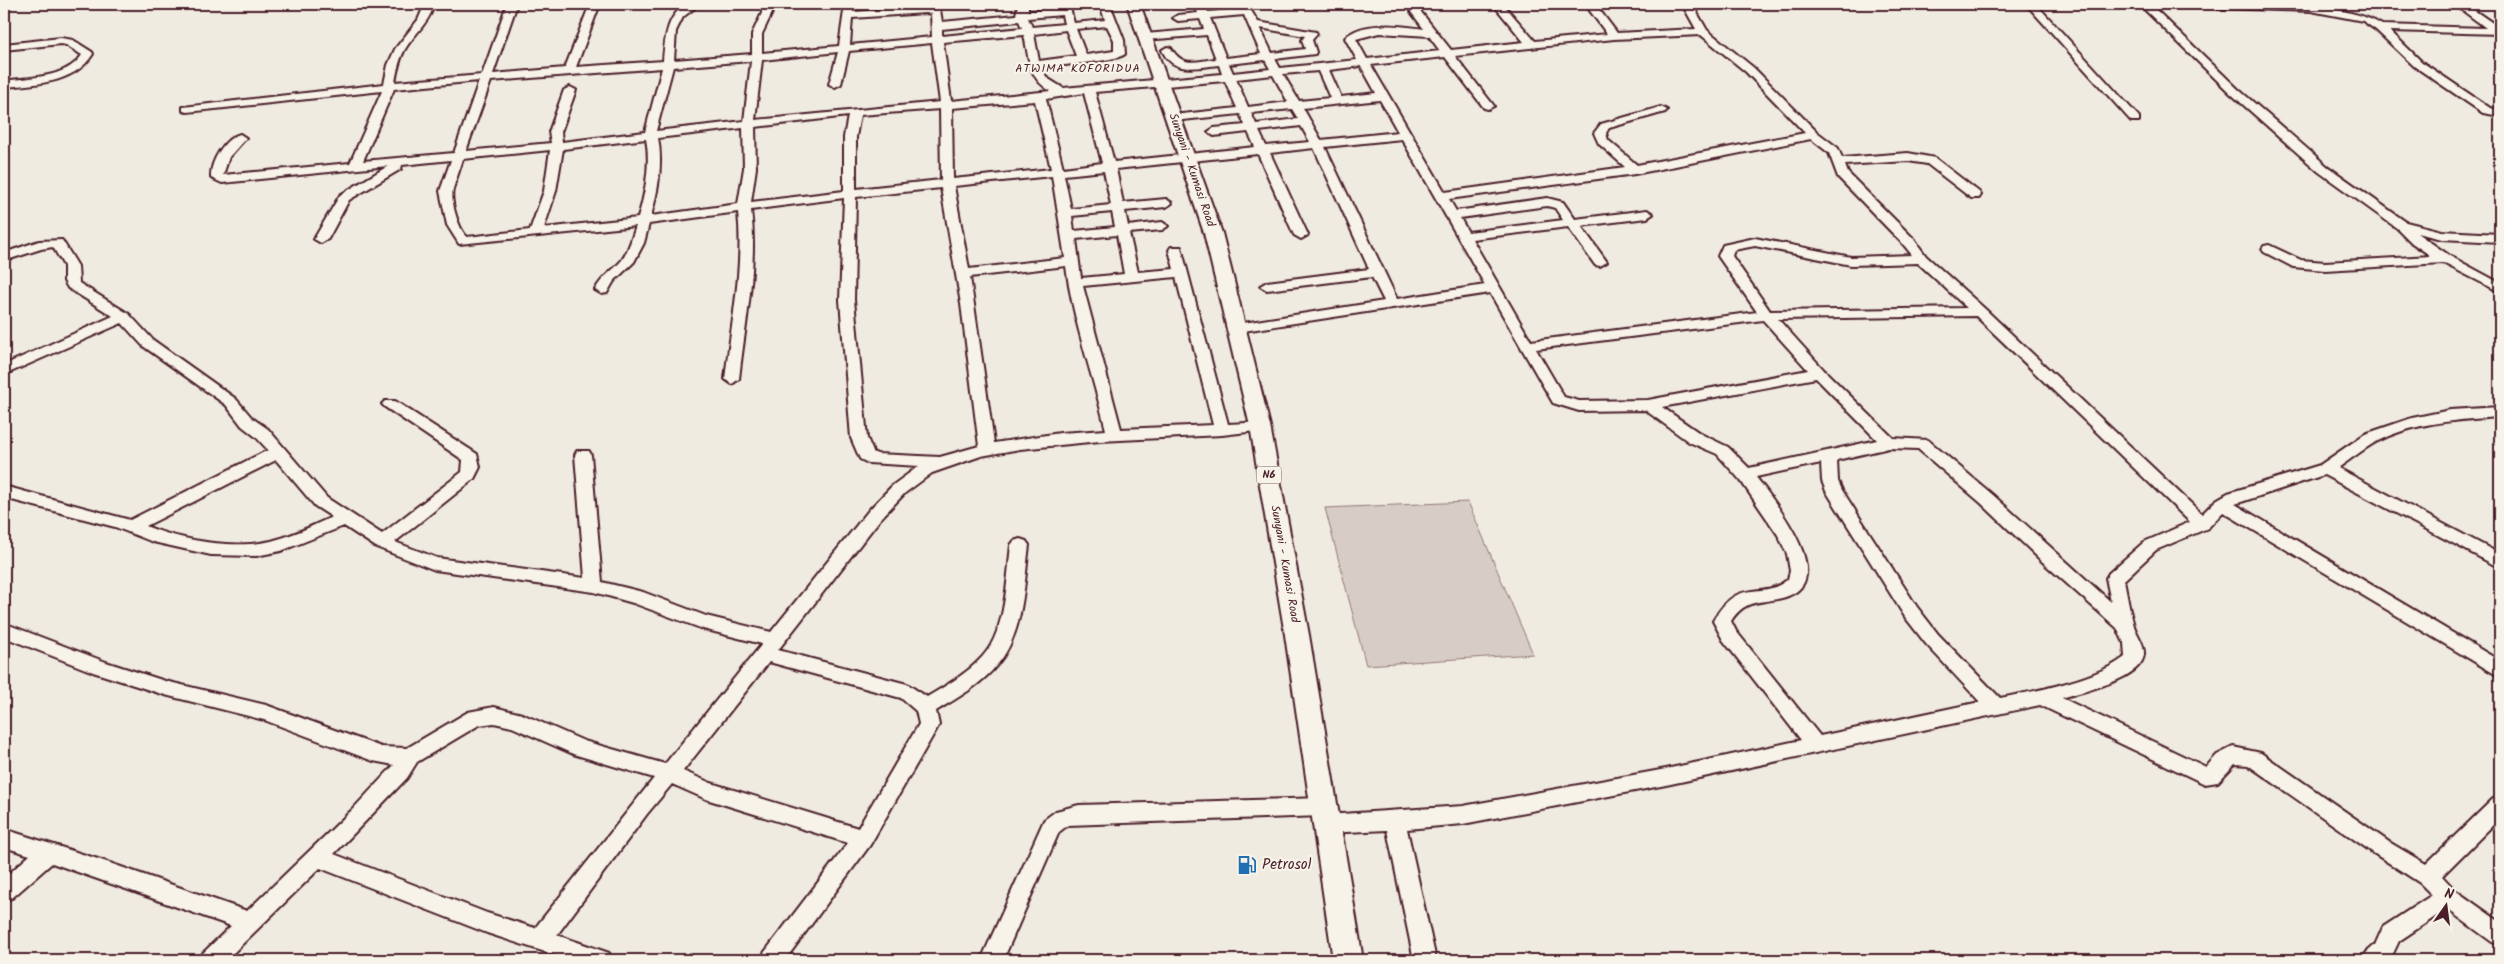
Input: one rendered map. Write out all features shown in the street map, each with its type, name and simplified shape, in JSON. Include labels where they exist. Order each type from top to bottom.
[{"type":"main road","name":"Sunyani - Kumasi Road","points":[[1133,4],[1213,233],[1260,426],[1295,626],[1348,960]]},
{"type":"street","points":[[4,7],[9,4]]},
{"type":"street","points":[[512,4],[446,191],[449,211],[459,238],[464,241],[472,242],[536,232],[642,222],[744,206],[850,194],[1318,146],[1406,135]]},
{"type":"street","points":[[569,72],[595,4]]},
{"type":"street","points":[[602,290],[608,279],[627,262],[632,254],[653,178],[654,150],[650,135],[651,122],[668,64],[669,41],[679,15],[695,4]]},
{"type":"street","points":[[732,379],[744,275],[747,232],[744,206],[750,168],[749,124],[757,57],[757,34],[767,13],[766,4]]},
{"type":"street","points":[[1023,4],[1022,16],[1028,30],[1034,65],[1040,79],[1062,92]]},
{"type":"street","points":[[1034,65],[1083,60],[1122,53],[1105,4]]},
{"type":"street","points":[[1198,4],[1301,236]]},
{"type":"street","points":[[1415,4],[1416,12],[1488,106]]},
{"type":"street","points":[[1498,4],[1532,45]]},
{"type":"street","points":[[1590,4],[1614,36]]},
{"type":"street","points":[[1687,4],[1703,32],[1750,70],[1813,135],[1834,151],[1836,162],[1842,174],[1908,241],[1921,260],[1980,312],[2202,524]]},
{"type":"street","points":[[2031,4],[2135,119]]},
{"type":"street","points":[[2144,4],[2200,59],[2311,159],[2403,226],[2417,240],[2445,259],[2500,288]]},
{"type":"street","points":[[2190,4],[2311,8],[2345,13],[2366,19],[2380,28],[2418,64],[2487,111],[2500,113]]},
{"type":"street","points":[[2459,4],[2500,32]]},
{"type":"street","points":[[355,166],[389,87],[400,49],[423,21],[428,8]]},
{"type":"street","points":[[936,26],[1022,16],[1065,8],[1083,60]]},
{"type":"street","points":[[1178,18],[1204,16],[1244,8],[1254,24],[1256,34],[1318,146],[1392,304]]},
{"type":"street","points":[[835,84],[844,48],[848,9],[936,12],[937,39],[946,105],[947,184],[969,314],[987,450]]},
{"type":"street","points":[[187,109],[487,77],[757,57],[1111,23]]},
{"type":"street","points":[[1166,50],[1169,57],[1180,65],[1310,53],[1307,40],[1312,35],[1277,26],[1254,24]]},
{"type":"street","points":[[2380,28],[2500,32]]},
{"type":"street","points":[[1434,34],[1410,30],[1382,30],[1350,38],[1558,400],[1579,406],[1648,405],[1819,373]]},
{"type":"street","points":[[1145,37],[1210,32]]},
{"type":"street","points":[[240,138],[226,150],[216,172],[217,178],[404,162],[855,112],[1040,97],[1062,92],[1162,84],[1614,36],[1703,32]]},
{"type":"street","points":[[4,47],[61,41],[69,42],[88,54],[85,61],[68,72],[49,78],[4,84]]},
{"type":"street","points":[[1322,67],[1337,101]]},
{"type":"street","points":[[536,232],[550,191],[557,146],[555,132],[570,90]]},
{"type":"street","points":[[1089,90],[1109,166],[1132,278]]},
{"type":"street","points":[[1174,118],[1383,96]]},
{"type":"street","points":[[1040,97],[1066,213],[1075,283],[1083,320],[1114,433]]},
{"type":"street","points":[[1635,170],[1604,141],[1600,133],[1605,126],[1661,110]]},
{"type":"street","points":[[855,112],[850,137],[847,300],[859,438],[866,455],[874,459],[940,462]]},
{"type":"street","points":[[1214,132],[1305,122]]},
{"type":"street","points":[[1441,196],[1635,170],[1813,135]]},
{"type":"street","points":[[1836,162],[1908,157],[1931,160],[1975,195]]},
{"type":"street","points":[[320,239],[344,198],[404,162]]},
{"type":"street","points":[[1452,214],[1547,202],[1559,205],[1600,262]]},
{"type":"street","points":[[1066,213],[1166,203]]},
{"type":"street","points":[[1464,236],[1648,214]]},
{"type":"street","points":[[1069,236],[1162,226]]},
{"type":"street","points":[[2403,226],[2442,236],[2500,238]]},
{"type":"street","points":[[4,257],[39,245],[57,243],[71,266],[71,281],[73,285],[124,317],[148,342],[231,402],[247,422],[262,432],[322,502],[344,519],[382,542],[435,564],[594,586],[637,597],[769,646],[907,692],[919,700],[926,708],[929,716],[929,725],[863,839],[772,960]]},
{"type":"street","points":[[1889,443],[1819,373],[1766,315],[1725,256],[1728,248],[1735,244],[1766,244],[1854,261],[1921,260]]},
{"type":"street","points":[[2269,249],[2298,264],[2325,266],[2445,259]]},
{"type":"street","points":[[1176,250],[1222,430]]},
{"type":"street","points":[[961,274],[1072,261]]},
{"type":"street","points":[[1075,283],[1181,272]]},
{"type":"street","points":[[1268,286],[1377,272]]},
{"type":"street","points":[[1237,328],[1494,288]]},
{"type":"street","points":[[1527,346],[1766,315],[1980,312]]},
{"type":"street","points":[[4,370],[124,317]]},
{"type":"street","points":[[382,542],[468,474],[472,466],[471,458],[390,404]]},
{"type":"street","points":[[1648,405],[1694,437],[1724,451],[1747,474],[1780,523],[1798,563],[1799,575],[1796,583],[1787,589],[1742,600],[1733,606],[1722,621],[1729,636],[1816,745]]},
{"type":"street","points":[[998,959],[1051,826],[1063,817],[1079,814],[1325,815],[1395,822],[1471,813],[1666,777],[2042,697],[2120,672],[2132,662],[2135,654],[2133,643],[2124,624],[2116,578],[2150,546],[2202,524],[2222,504],[2234,497],[2326,469],[2372,438],[2442,416],[2500,412]]},
{"type":"street","points":[[540,940],[640,808],[699,740],[769,646],[886,503],[911,479],[940,462],[987,450],[1114,433],[1222,430],[1260,426]]},
{"type":"street","points":[[1747,474],[1829,458],[1889,443],[1917,443],[1926,446],[2124,624]]},
{"type":"street","points":[[132,526],[278,452]]},
{"type":"street","points":[[583,455],[594,586]]},
{"type":"street","points":[[1829,458],[1830,481],[1834,491],[1911,612],[1932,639],[1995,706]]},
{"type":"street","points":[[2326,469],[2500,561]]},
{"type":"street","points":[[4,492],[80,510],[132,526],[153,536],[211,549],[256,550],[281,546],[344,519]]},
{"type":"street","points":[[2222,504],[2500,670]]},
{"type":"street","points":[[926,708],[982,670],[1002,644],[1008,630],[1020,545]]},
{"type":"street","points":[[4,630],[166,688],[266,713],[380,755],[410,756]]},
{"type":"street","points":[[2042,697],[2205,776],[2211,776],[2222,760],[2230,755],[2254,759],[2382,848],[2428,876],[2447,897],[2500,935]]},
{"type":"street","points":[[211,960],[388,786],[410,756],[475,718],[494,715],[515,720],[580,748],[669,774],[700,788],[863,839]]},
{"type":"street","points":[[2428,876],[2500,805]]},
{"type":"street","points":[[1395,822],[1425,960]]},
{"type":"street","points":[[4,838],[101,869],[250,922]]},
{"type":"street","points":[[4,892],[48,853]]},
{"type":"street","points":[[317,857],[487,923],[601,960]]},
{"type":"street","points":[[2374,960],[2383,952],[2392,934],[2447,897]]},
{"type":"shaded area","points":[[1468,502],[1533,654],[1366,665],[1325,508]]},
{"type":"place","name":"Petrosol","points":[[1247,865]]},
{"type":"district","name":"ATWIMA KOFORIDUA","points":[[1078,68]]}]
